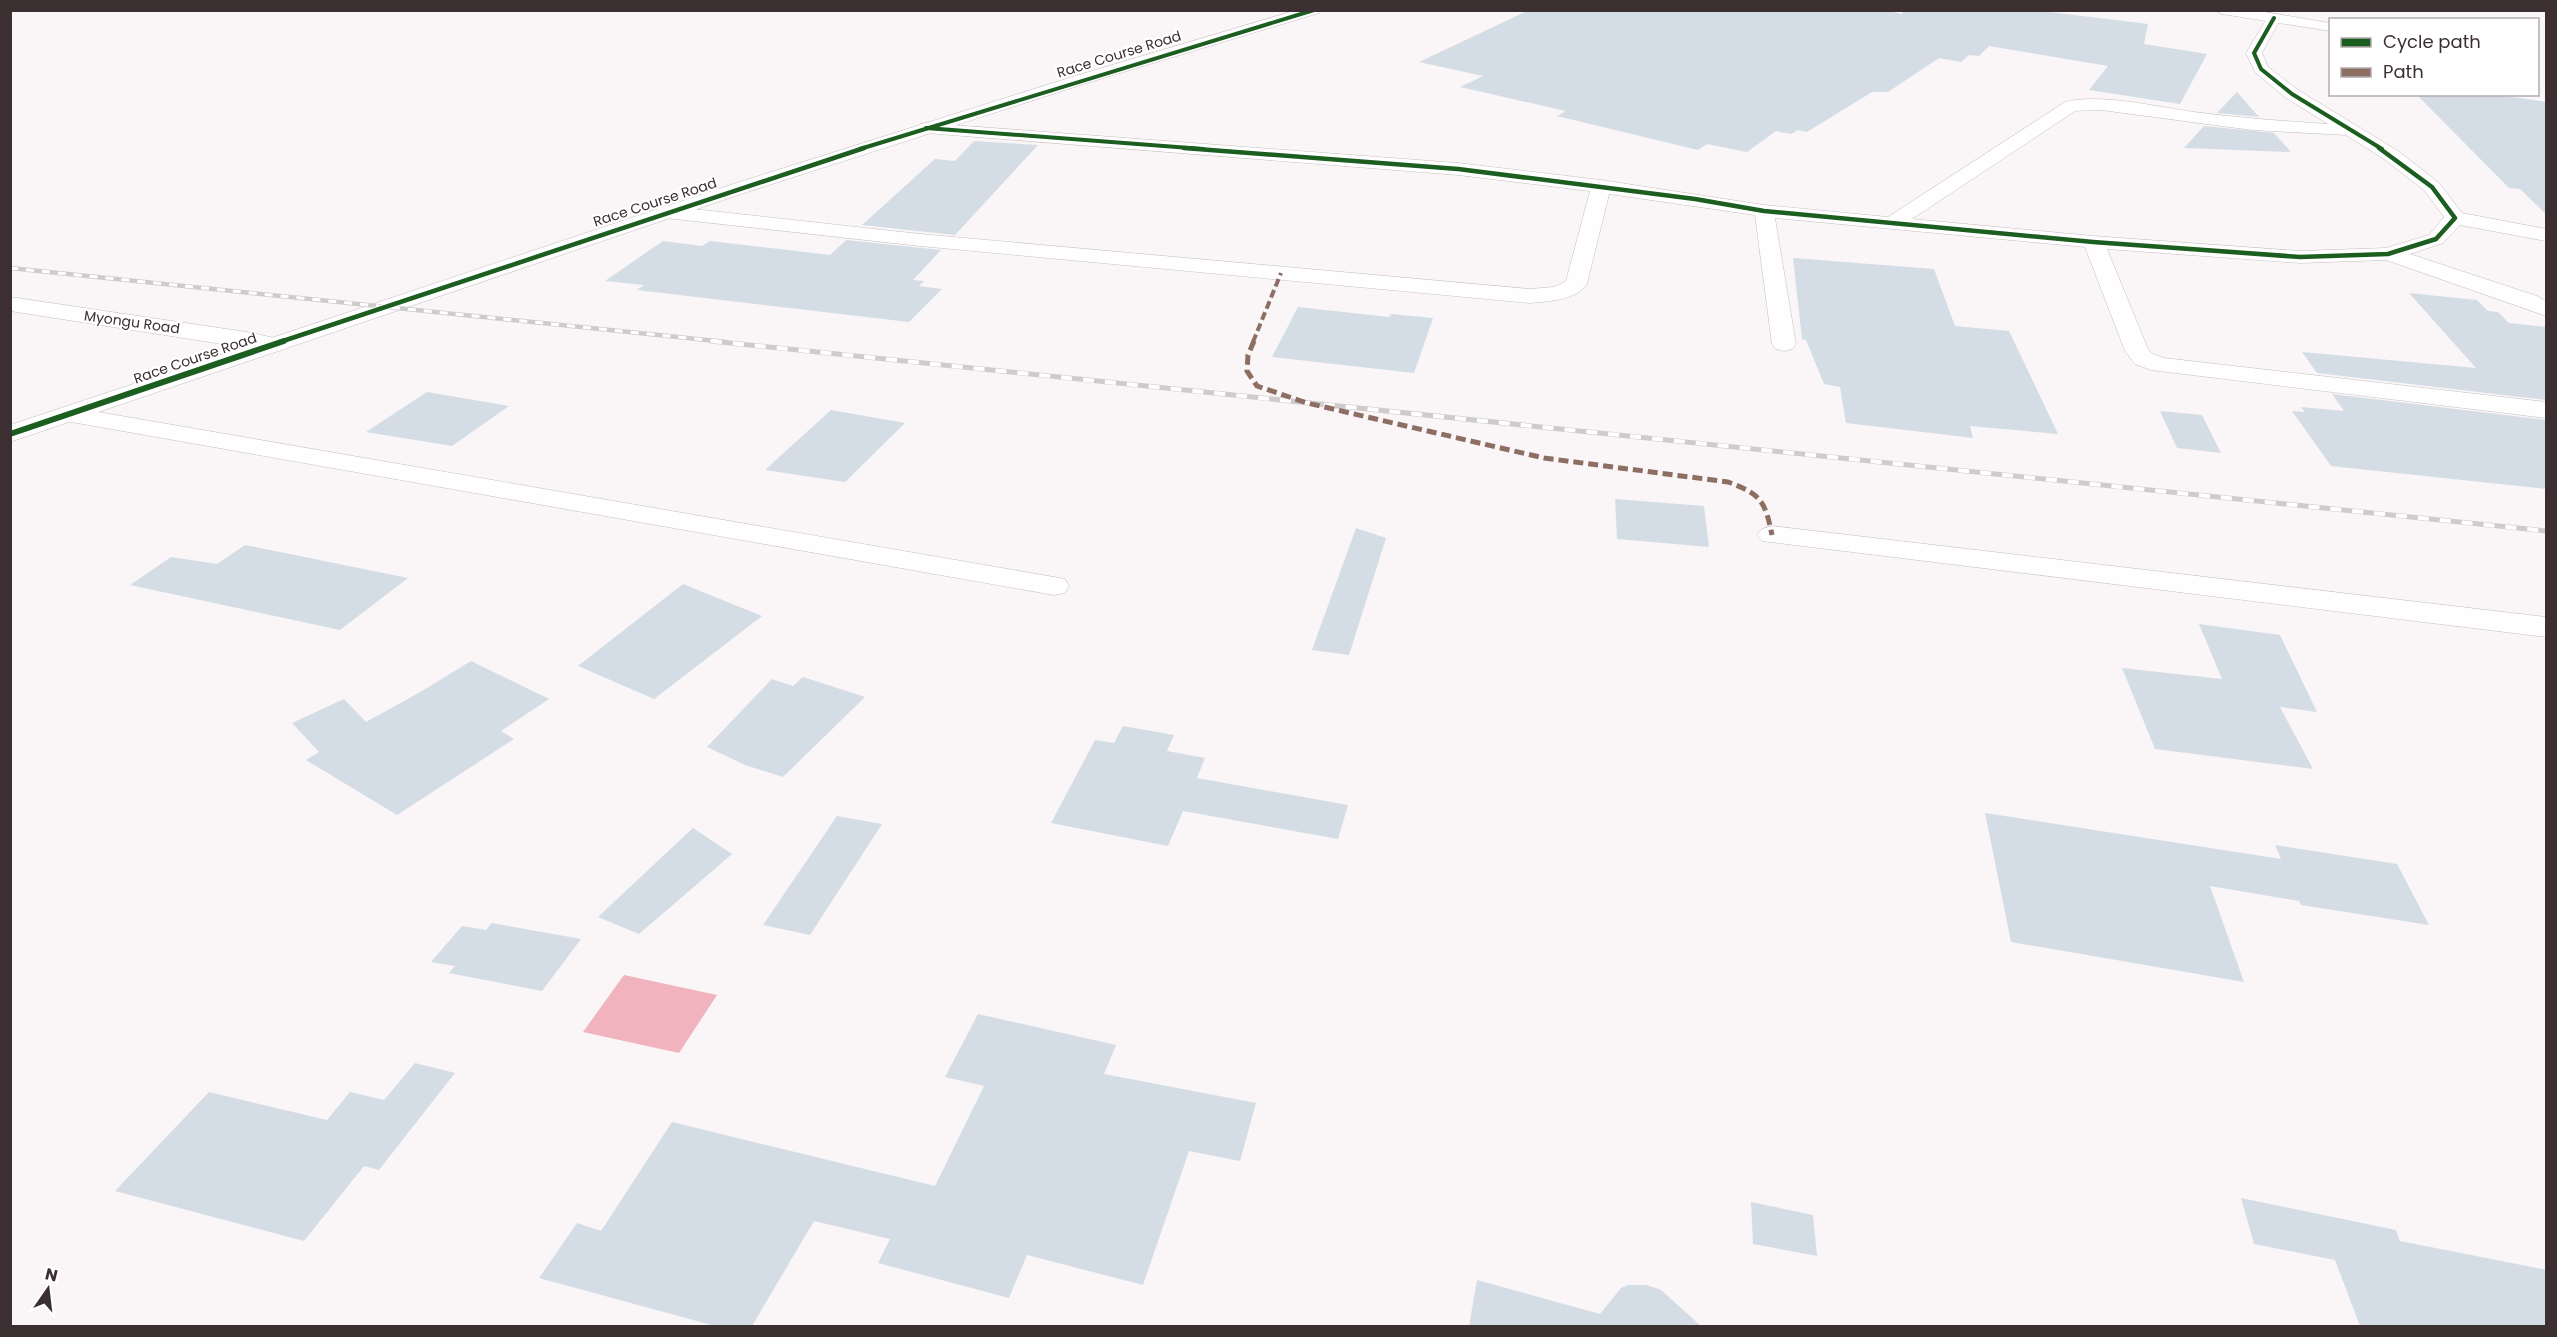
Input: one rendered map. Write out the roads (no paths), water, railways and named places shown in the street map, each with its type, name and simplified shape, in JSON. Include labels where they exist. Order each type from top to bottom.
[{"type":"street","name":"Race Course Road","points":[[10,434],[69,415],[617,215],[1114,60],[1290,10]]},
{"type":"street","name":"Race Course Road","points":[[10,421],[263,343],[926,128],[1314,10]]},
{"type":"street","points":[[2222,10],[2280,14],[2329,21]]},
{"type":"street","points":[[2280,14],[2254,53],[2261,69],[2292,94],[2391,155],[2432,187],[2455,218],[2547,235]]},
{"type":"street","points":[[1893,222],[2071,106],[2101,105],[2252,125],[2352,130]]},
{"type":"street","points":[[926,128],[1458,169],[1601,186],[1764,211],[2093,242],[2300,258],[2388,254],[2436,239],[2455,218]]},
{"type":"street","points":[[666,212],[921,240],[1530,296],[1559,292],[1576,284],[1601,186]]},
{"type":"street","points":[[1764,211],[1784,344]]},
{"type":"street","points":[[2093,242],[2136,351],[2144,359],[2160,365],[2547,410]]},
{"type":"street","points":[[2388,254],[2547,309]]},
{"type":"street","name":"Myongu Road","points":[[10,304],[263,343]]},
{"type":"street","points":[[69,415],[1054,586]]},
{"type":"street","points":[[1773,535],[2547,627]]},
{"type":"railway","points":[[10,268],[726,342]]},
{"type":"railway","points":[[711,341],[2546,531]]}]
